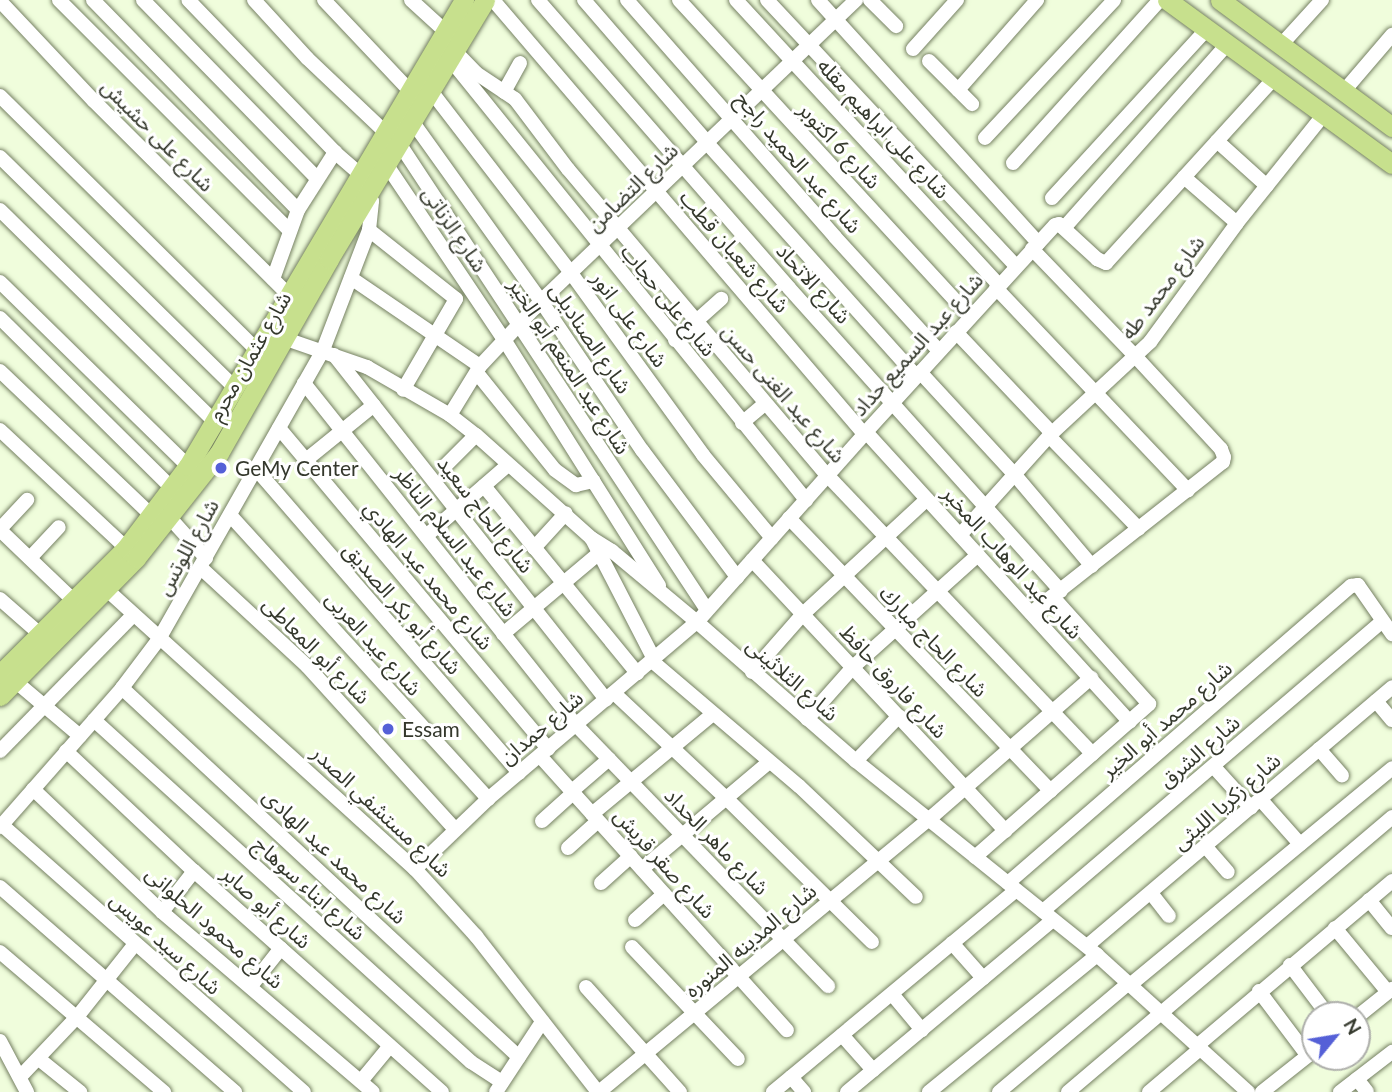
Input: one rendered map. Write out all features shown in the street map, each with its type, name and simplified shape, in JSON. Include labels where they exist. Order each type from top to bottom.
[{"type":"main road","name":"شارع عثمان محرم","points":[[4,675],[106,589],[161,517],[219,453],[286,339],[365,183],[386,164],[392,138],[410,91],[464,0]]},
{"type":"main road","name":"شارع عثمان محرم","points":[[0,696],[4,675],[40,634],[161,517],[172,488],[188,466],[290,296],[392,138],[412,121],[485,0]]},
{"type":"main road","points":[[1167,0],[1392,164]]},
{"type":"main road","points":[[1226,1],[1392,127]]},
{"type":"street","points":[[59,0],[288,229]]},
{"type":"street","points":[[93,0],[298,210]]},
{"type":"street","points":[[143,0],[316,177]]},
{"type":"street","points":[[188,0],[365,183]]},
{"type":"street","name":"شارع عبد المنعم أبو الخير","points":[[254,0],[307,58],[392,138],[520,325],[638,510],[707,610]]},
{"type":"street","points":[[324,0],[410,91]]},
{"type":"street","points":[[411,0],[445,31]]},
{"type":"street","name":"شارع شعبان قطب","points":[[493,0],[865,433]]},
{"type":"street","name":"شارع الاتحاد","points":[[538,0],[789,288],[986,508],[1149,701],[1148,706],[1130,722]]},
{"type":"street","points":[[584,0],[708,143],[918,374],[1015,475],[1092,566]]},
{"type":"street","name":"شارع عبد الحميد راجح","points":[[627,0],[939,351]]},
{"type":"street","name":"شارع 6 اكتوبر","points":[[679,0],[970,317]]},
{"type":"street","name":"شارع على ابراهيم مقله","points":[[736,0],[1188,490]]},
{"type":"street","points":[[767,0],[1016,266]]},
{"type":"street","points":[[818,0],[1035,246],[1221,449],[1223,462],[1031,613]]},
{"type":"street","name":"شارع التضامن","points":[[450,415],[478,370],[541,301],[856,0]]},
{"type":"street","points":[[870,0],[896,26]]},
{"type":"street","points":[[913,49],[957,0]]},
{"type":"street","points":[[957,90],[1037,0]]},
{"type":"street","points":[[985,138],[1114,0]]},
{"type":"street","points":[[1013,163],[1160,0]]},
{"type":"street","points":[[1281,45],[1322,0]]},
{"type":"street","name":"شارع على حشيش","points":[[0,1],[94,102],[290,296]]},
{"type":"street","points":[[1052,198],[1207,29]]},
{"type":"street","points":[[1344,91],[1392,35]]},
{"type":"street","name":"شارع عبد السميع حداد","points":[[697,622],[1016,266],[1035,246],[1062,226],[1228,43]]},
{"type":"street","name":"شارع عبد الغنى حسن","points":[[452,55],[524,109],[568,169],[827,475],[885,539],[1093,754]]},
{"type":"street","name":"شارع على حجاب","points":[[452,55],[599,247],[806,500]]},
{"type":"street","points":[[929,61],[972,104]]},
{"type":"street","points":[[504,92],[520,64]]},
{"type":"street","points":[[1062,226],[1097,259],[1106,263],[1275,78]]},
{"type":"street","name":"شارع على انور","points":[[431,91],[571,273],[704,455],[772,538]]},
{"type":"street","points":[[0,96],[257,350]]},
{"type":"street","name":"شارع محمد طه","points":[[960,535],[1051,435],[1150,342],[1237,223],[1325,113]]},
{"type":"street","name":"شارع الصناديلى","points":[[412,121],[541,301],[642,450],[737,577]]},
{"type":"street","points":[[1217,141],[1267,186]]},
{"type":"street","points":[[273,279],[288,229],[316,177],[335,152]]},
{"type":"street","points":[[0,157],[235,388]]},
{"type":"street","name":"شارع الزناتى","points":[[386,164],[505,341],[668,601]]},
{"type":"street","points":[[1184,177],[1237,223]]},
{"type":"street","name":"شارع اللوتس","points":[[1,826],[122,688],[159,639],[304,383],[328,352],[369,230],[372,216],[365,183]]},
{"type":"street","points":[[0,210],[215,422]]},
{"type":"street","points":[[369,230],[454,295],[456,302],[403,390]]},
{"type":"street","points":[[351,278],[435,336],[478,370],[555,470],[576,485],[594,481]]},
{"type":"street","points":[[0,282],[188,466]]},
{"type":"street","points":[[675,340],[721,299]]},
{"type":"street","points":[[0,318],[172,488]]},
{"type":"street","points":[[956,332],[1139,529]]},
{"type":"street","points":[[286,339],[367,367],[450,415],[477,435],[508,465],[566,513],[605,553],[653,660],[799,786],[916,897]]},
{"type":"street","name":"شارع الحاج سعيد","points":[[328,352],[534,608],[610,696],[726,798],[872,942]]},
{"type":"street","name":"شارع أبو المعاطى","points":[[2,378],[161,517],[307,666],[454,829]]},
{"type":"street","name":"شارع عبد السلام الناظر","points":[[304,383],[576,725]]},
{"type":"street","points":[[742,422],[765,404]]},
{"type":"street","points":[[306,460],[373,405]]},
{"type":"street","name":"شارع محمد عبد الهادي","points":[[279,428],[544,752]]},
{"type":"street","points":[[0,430],[126,548]]},
{"type":"street","name":"شارع عبد الوهاب المخبر","points":[[865,433],[1130,722]]},
{"type":"street","points":[[446,465],[477,435]]},
{"type":"street","points":[[426,536],[508,465]]},
{"type":"street","name":"شارع أبو بكر الصديق","points":[[256,469],[519,774]]},
{"type":"street","points":[[484,486],[637,673]]},
{"type":"street","points":[[752,672],[803,614],[927,499]]},
{"type":"street","points":[[27,500],[0,530],[74,600]]},
{"type":"street","points":[[534,548],[566,513]]},
{"type":"street","name":"شارع عيد العربى","points":[[230,515],[488,799]]},
{"type":"street","name":"شارع الحاج مبارك","points":[[789,518],[1051,791]]},
{"type":"street","points":[[30,558],[59,527]]},
{"type":"street","points":[[503,634],[564,583],[628,536]]},
{"type":"street","name":"شارع الثلاثينى","points":[[605,553],[697,622],[928,821],[1092,951],[1244,1091]]},
{"type":"street","points":[[807,719],[853,667],[978,555]]},
{"type":"street","name":"شارع فاروق حافظ","points":[[752,560],[1006,831]]},
{"type":"street","name":"شارع محمد أبو الخير","points":[[773,1092],[952,943],[1351,586],[1358,585],[1381,622]]},
{"type":"street","name":"شارع مستشفي الصدر","points":[[106,589],[415,869],[476,936],[599,1092]]},
{"type":"street","points":[[0,599],[40,634]]},
{"type":"street","points":[[0,751],[133,615]]},
{"type":"street","name":"شارع حمدان","points":[[415,869],[488,799],[697,622]]},
{"type":"street","points":[[1381,622],[1392,634]]},
{"type":"street","name":"شارع الشرق","points":[[847,1092],[983,978],[1048,915],[1381,622]]},
{"type":"street","points":[[4,675],[80,736]]},
{"type":"street","name":"شارع المدينه المنوره","points":[[599,1092],[928,821],[1091,678]]},
{"type":"street","name":"شارع زكريا الليثى","points":[[929,1092],[1092,951],[1151,893],[1392,687]]},
{"type":"street","name":"شارع محمد عبد الهادى","points":[[122,688],[519,1057]]},
{"type":"street","points":[[1376,701],[1392,720]]},
{"type":"street","points":[[568,848],[631,782],[713,714]]},
{"type":"street","points":[[856,761],[899,716]]},
{"type":"street","name":"شارع ابناء سوهاج","points":[[94,720],[499,1087]]},
{"type":"street","points":[[975,857],[1130,722]]},
{"type":"street","name":"شارع ماهر الحداد","points":[[576,725],[828,986]]},
{"type":"street","points":[[1319,749],[1342,775]]},
{"type":"street","name":"شارع أبو صابر","points":[[66,751],[194,871],[442,1092]]},
{"type":"street","name":"شارع صقر قريش","points":[[544,752],[573,792],[787,1030]]},
{"type":"street","points":[[542,821],[609,759]]},
{"type":"street","points":[[642,869],[769,762]]},
{"type":"street","points":[[1214,767],[1300,844]]},
{"type":"street","points":[[999,1092],[1392,768]]},
{"type":"street","name":"شارع محمود الحلوانى","points":[[33,789],[162,912],[373,1092]]},
{"type":"street","points":[[1068,1092],[1392,817]]},
{"type":"street","name":"شارع سيد عويس","points":[[1,826],[304,1092]]},
{"type":"street","points":[[1206,847],[1228,872]]},
{"type":"street","points":[[601,883],[631,856]]},
{"type":"street","points":[[162,912],[194,871]]},
{"type":"street","points":[[1149,1092],[1259,991],[1392,881]]},
{"type":"street","points":[[0,887],[236,1092]]},
{"type":"street","points":[[1151,893],[1169,916]]},
{"type":"street","points":[[635,920],[664,894]]},
{"type":"street","points":[[1369,900],[1392,928]]},
{"type":"street","points":[[1335,928],[1390,991],[1371,1006]]},
{"type":"street","points":[[952,943],[983,978]]},
{"type":"street","points":[[20,1077],[77,1017],[135,944]]},
{"type":"street","points":[[632,947],[738,1059]]},
{"type":"street","points":[[251,986],[281,948]]},
{"type":"street","points":[[0,953],[164,1092]]},
{"type":"street","points":[[1290,965],[1317,1001]]},
{"type":"street","points":[[586,987],[680,1092]]},
{"type":"street","points":[[1259,991],[1301,1041]]},
{"type":"street","points":[[892,994],[922,1030]]},
{"type":"street","points":[[499,1087],[542,1022]]},
{"type":"street","points":[[842,1035],[873,1070]]},
{"type":"street","points":[[0,1041],[27,1092]]},
{"type":"street","points":[[361,1081],[390,1046]]},
{"type":"street","points":[[1340,1092],[1391,1054]]},
{"type":"street","points":[[39,1059],[80,1092]]},
{"type":"street","points":[[1262,1092],[1301,1061]]},
{"type":"street","points":[[0,1071],[12,1062]]},
{"type":"street","points":[[791,1077],[804,1092]]},
{"type":"street","points":[[1357,1079],[1367,1092]]},
{"type":"place","name":"GeMy Center","points":[[221,468]]},
{"type":"place","name":"Essam","points":[[388,729]]}]
